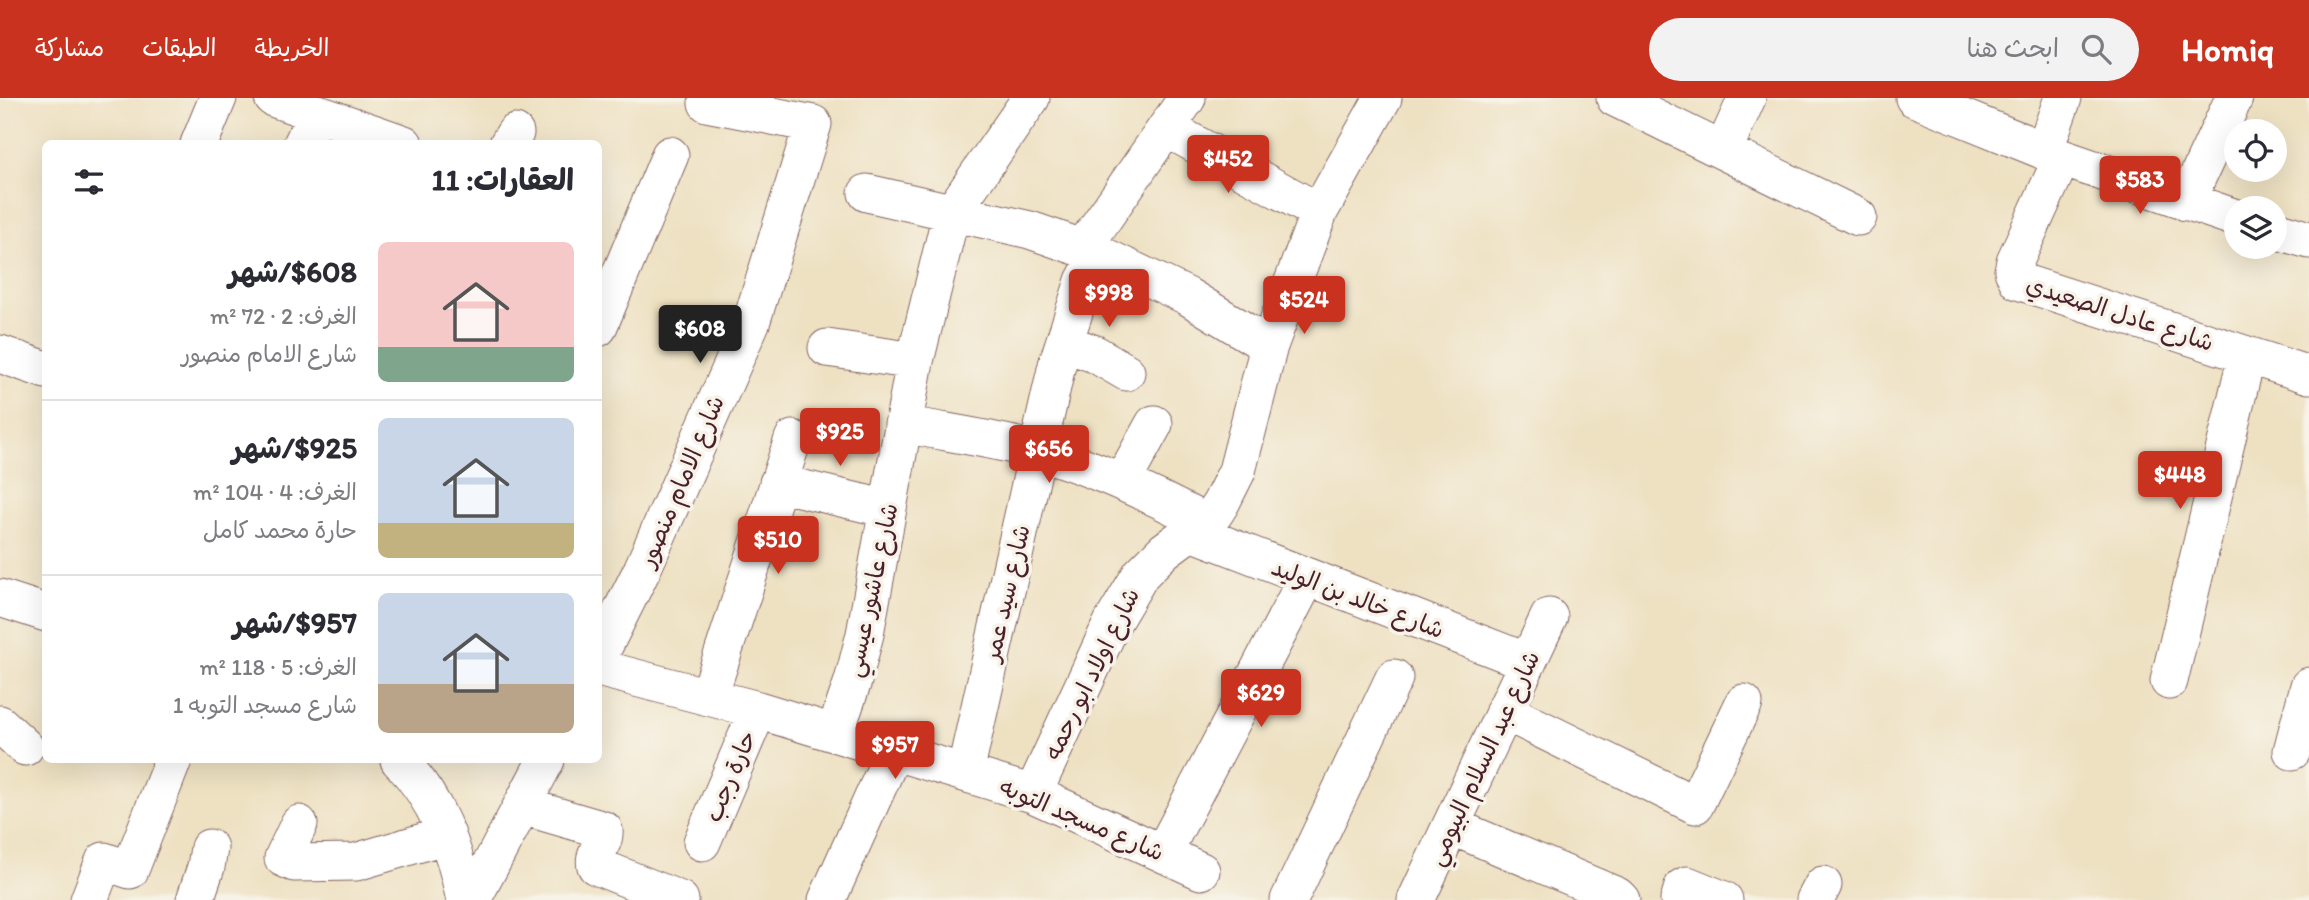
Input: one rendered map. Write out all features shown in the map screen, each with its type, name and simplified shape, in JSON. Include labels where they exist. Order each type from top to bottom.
[{"type":"street","points":[[201,140],[218,98]]},
{"type":"street","points":[[273,98],[310,128],[380,140]]},
{"type":"street","name":"شارع سيد عمر","points":[[965,773],[1064,343],[1091,251],[1186,98]]},
{"type":"street","points":[[1196,527],[1221,503],[1237,471],[1269,346],[1318,212],[1383,98]]},
{"type":"street","points":[[1615,98],[1858,217]]},
{"type":"street","points":[[1723,151],[1747,98]]},
{"type":"street","points":[[1914,98],[2053,155],[2224,214]]},
{"type":"street","points":[[2053,155],[2063,98]]},
{"type":"street","points":[[2186,202],[2234,98]]},
{"type":"street","name":"شارع عاشور عيسي","points":[[835,733],[853,681],[865,634],[915,361],[951,214],[1025,100]]},
{"type":"street","name":"شارع الامام منصور","points":[[602,650],[642,570],[751,323],[813,124],[707,103]]},
{"type":"street","points":[[1166,128],[1318,212]]},
{"type":"street","points":[[602,318],[670,155]]},
{"type":"street","name":"شارع عادل الصعيدي","points":[[2053,155],[2015,261],[2013,271],[2018,281],[2309,375]]},
{"type":"street","points":[[867,193],[1030,230],[1091,251],[1187,296],[1269,346]]},
{"type":"street","points":[[2287,234],[2309,240]]},
{"type":"street","points":[[1064,343],[1095,354],[1126,372]]},
{"type":"street","points":[[827,348],[915,361]]},
{"type":"street","points":[[0,354],[42,369]]},
{"type":"street","points":[[2169,681],[2247,355]]},
{"type":"street","name":"شارع خالد بن الوليد","points":[[903,424],[1038,451],[1122,482],[1196,527],[1307,579],[1528,662]]},
{"type":"street","points":[[1122,482],[1154,424]]},
{"type":"street","points":[[709,696],[793,439]]},
{"type":"street","points":[[778,483],[888,509]]},
{"type":"street","name":"شارع اولاد ابو رحمه","points":[[1033,794],[1112,622],[1141,574],[1164,551],[1196,527]]},
{"type":"street","points":[[1163,853],[1307,579]]},
{"type":"street","points":[[0,598],[42,612]]},
{"type":"street","name":"شارع عبد السلام البيومي","points":[[1416,900],[1549,617]]},
{"type":"street","name":"شارع مسجد التوبه","points":[[602,669],[758,710],[1033,794],[1201,871]]},
{"type":"street","points":[[1289,900],[1394,678]]},
{"type":"street","points":[[2292,751],[2309,686]]},
{"type":"street","points":[[1504,711],[1695,805],[1744,703]]},
{"type":"street","name":"حارة رجب","points":[[702,842],[758,710]]},
{"type":"street","points":[[839,898],[894,751]]},
{"type":"street","points":[[89,900],[104,861],[130,870],[172,763]]},
{"type":"street","points":[[472,900],[545,763]]},
{"type":"street","points":[[414,766],[442,819],[458,864],[465,900]]},
{"type":"street","points":[[522,806],[601,828],[605,833],[594,859],[596,866],[680,900]]},
{"type":"street","points":[[299,824],[283,858],[294,863],[356,862],[447,835]]},
{"type":"street","points":[[1451,825],[1620,900]]},
{"type":"street","points":[[195,900],[209,848]]},
{"type":"street","points":[[1679,900],[1683,887],[1689,885],[1724,900]]}]
